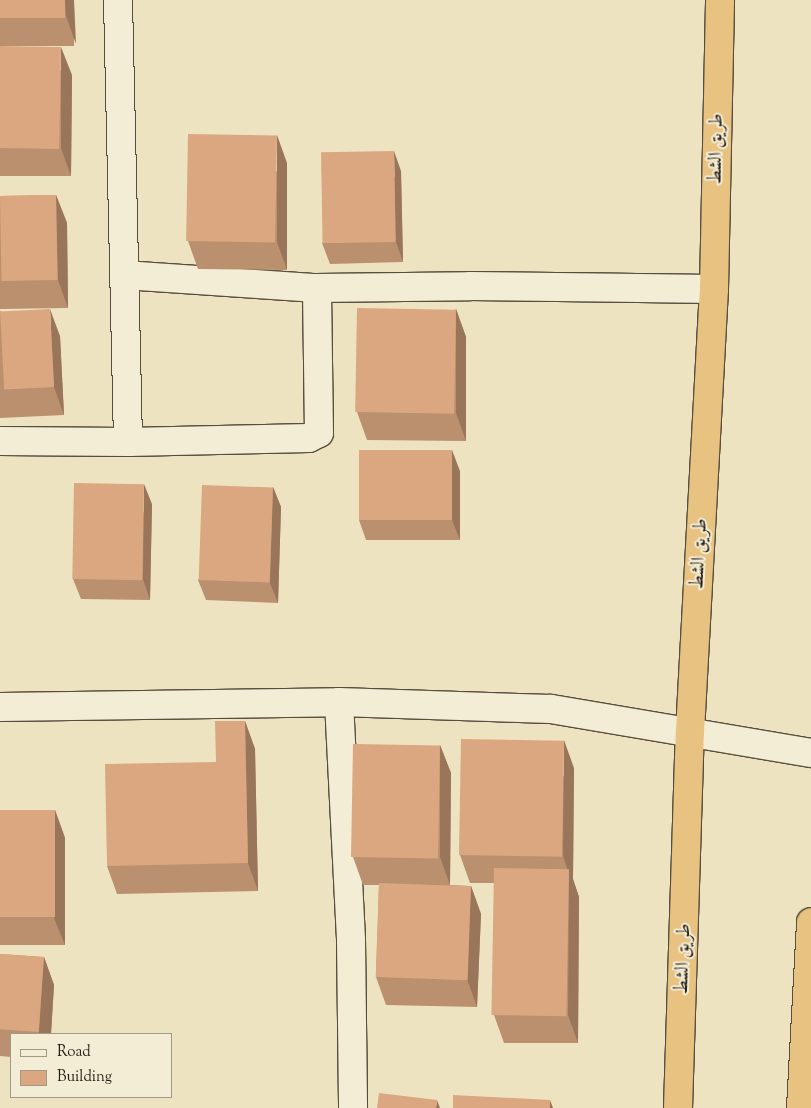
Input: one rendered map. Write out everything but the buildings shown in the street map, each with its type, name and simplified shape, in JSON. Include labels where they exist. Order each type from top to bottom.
[{"type":"highway","name":"طريق الشط","points":[[678,1108],[690,732],[714,289],[720,0]]},
{"type":"highway","points":[[801,1108],[811,922]]},
{"type":"street","points":[[118,0],[128,442]]},
{"type":"street","points":[[124,275],[317,288],[480,286],[714,289]]},
{"type":"street","points":[[0,441],[128,442],[309,438],[319,433],[317,288]]},
{"type":"street","points":[[339,702],[351,940],[353,1108]]},
{"type":"street","points":[[0,707],[339,702],[551,708],[811,753]]}]
